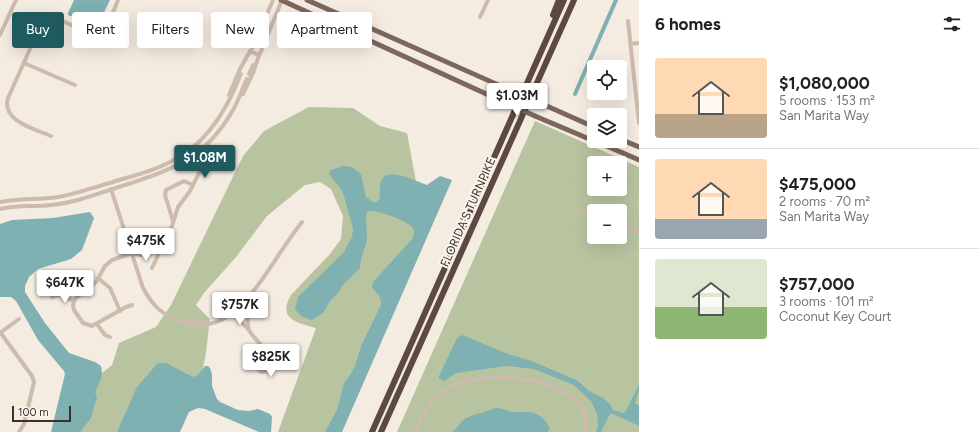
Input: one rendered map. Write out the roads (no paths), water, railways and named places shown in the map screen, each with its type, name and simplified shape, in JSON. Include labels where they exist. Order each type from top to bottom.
[{"type":"highway","points":[[541,50],[559,0]]},
{"type":"highway","name":"FLORIDA'S TURNPIKE","points":[[372,432],[564,0]]},
{"type":"highway","name":"FLORIDA'S TURNPIKE","points":[[381,432],[574,0]]},
{"type":"highway","points":[[557,39],[578,0]]},
{"type":"main road","points":[[281,0],[506,103],[587,138]]},
{"type":"main road","points":[[307,0],[587,124]]},
{"type":"main road","points":[[627,142],[639,147]]},
{"type":"main road","points":[[611,148],[639,160]]},
{"type":"street","points":[[0,35],[16,0]]},
{"type":"street","points":[[52,136],[15,120],[10,116],[7,104],[8,98],[39,29],[45,22],[58,20],[88,32],[97,32],[107,24],[118,0]]},
{"type":"street","points":[[225,107],[237,76],[273,0]]},
{"type":"street","points":[[0,209],[20,206],[52,205],[68,202],[161,172],[179,165],[197,154],[215,137],[246,89],[281,0]]},
{"type":"street","points":[[480,17],[488,0]]},
{"type":"street","points":[[628,21],[639,123]]},
{"type":"street","points":[[630,44],[639,43]]},
{"type":"street","points":[[250,51],[259,55]]},
{"type":"street","points":[[243,71],[250,51]]},
{"type":"street","points":[[249,74],[259,55]]},
{"type":"street","points":[[24,63],[75,86]]},
{"type":"street","points":[[0,202],[58,197],[158,168],[170,163],[187,152],[205,137],[225,107],[240,76]]},
{"type":"street","points":[[234,109],[247,79]]},
{"type":"street","points":[[236,87],[242,90]]},
{"type":"street","points":[[152,268],[174,222],[178,207],[193,185],[202,167]]},
{"type":"street","points":[[174,222],[165,194],[166,190],[184,182],[193,185]]},
{"type":"street","points":[[111,189],[143,288],[150,301],[161,312],[192,327],[202,327],[205,324],[219,321],[233,313],[254,291],[302,222]]},
{"type":"street","points":[[580,212],[587,210]]},
{"type":"street","points":[[627,226],[639,232]]},
{"type":"street","points":[[132,305],[97,324],[88,326],[83,323],[73,308],[74,301],[99,279],[110,261],[132,253],[142,247],[164,242]]},
{"type":"street","points":[[132,253],[141,255],[160,251]]},
{"type":"street","points":[[99,279],[110,288],[120,311]]},
{"type":"street","points":[[248,329],[249,304],[254,291]]},
{"type":"street","points":[[52,297],[62,294],[74,301]]},
{"type":"street","points":[[233,313],[263,347],[263,360]]},
{"type":"street","points":[[19,319],[0,332],[32,376],[34,382],[24,424],[19,432]]},
{"type":"street","points":[[182,322],[189,319],[199,320],[205,324]]},
{"type":"street","points":[[97,324],[105,335],[110,337]]},
{"type":"street","points":[[415,432],[422,414],[441,394],[460,382],[480,378],[528,380],[544,383],[558,389],[582,407],[586,420],[585,432]]},
{"type":"water","points":[[74,0],[110,0],[104,12],[72,12],[72,16],[68,15]]},
{"type":"water","points":[[343,166],[352,167],[361,174],[366,197],[373,202],[377,202],[380,198],[380,186],[383,179],[388,175],[394,174],[402,176],[427,185],[440,176],[452,180],[342,432],[325,432],[337,410],[344,383],[355,366],[361,346],[381,305],[380,298],[372,287],[373,282],[412,239],[414,233],[412,227],[398,219],[384,214],[368,211],[366,216],[367,240],[360,268],[342,286],[339,292],[330,301],[324,312],[312,320],[301,316],[295,309],[298,297],[344,252],[352,237],[353,229],[344,196],[341,189],[329,174],[331,170]]},
{"type":"water","points":[[90,212],[94,218],[82,250],[71,259],[38,269],[29,277],[25,286],[25,292],[45,323],[69,353],[95,362],[101,366],[102,370],[101,380],[95,392],[97,397],[91,418],[80,432],[51,432],[65,374],[38,340],[16,301],[11,297],[0,297],[0,224],[12,220],[53,218]]},
{"type":"water","points":[[462,335],[508,354],[532,361],[578,381],[589,391],[603,398],[610,404],[613,410],[624,413],[639,384],[639,390],[635,403],[639,406],[639,426],[610,414],[601,432],[596,432],[598,426],[597,414],[591,401],[574,385],[534,369],[507,366],[456,373],[444,381],[438,378],[457,338]]},
{"type":"water","points":[[166,363],[193,377],[198,375],[205,366],[208,366],[212,374],[212,386],[217,399],[220,402],[238,410],[249,411],[258,409],[270,414],[272,417],[271,432],[259,432],[205,409],[198,408],[189,412],[180,432],[117,432],[137,387],[157,364]]},
{"type":"water","points":[[496,408],[513,412],[535,413],[544,420],[550,429],[548,432],[453,432],[463,420]]},
{"type":"waterway","points":[[575,94],[616,0]]},
{"type":"tunnel","points":[[240,76],[243,71]]}]
